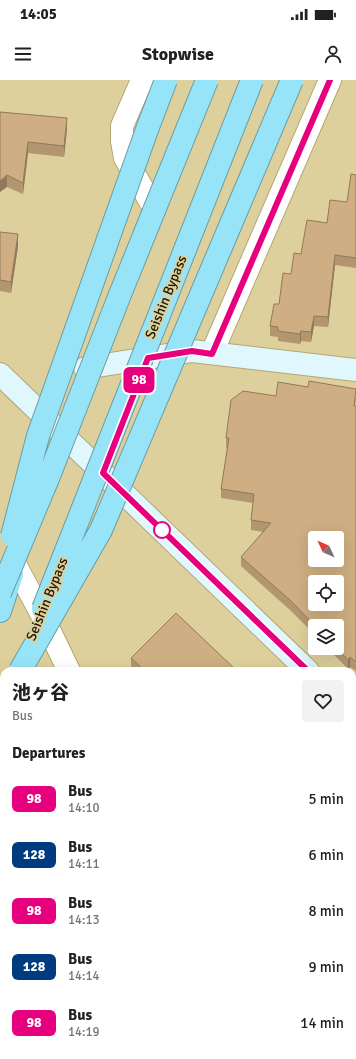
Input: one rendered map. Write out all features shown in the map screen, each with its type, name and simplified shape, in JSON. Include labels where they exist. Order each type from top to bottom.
[{"type":"highway","points":[[0,582],[38,436],[166,80]]},
{"type":"highway","points":[[0,611],[44,472],[151,203],[202,80]]},
{"type":"highway","points":[[0,593],[49,476],[119,296],[207,80]]},
{"type":"highway","name":"Seishin Bypass","points":[[21,667],[252,80]]},
{"type":"highway","points":[[26,667],[259,80]]},
{"type":"highway","points":[[21,667],[100,530],[292,80]]},
{"type":"street","points":[[142,80],[122,126],[122,141],[125,158],[151,203]]},
{"type":"street","points":[[212,354],[330,80]]},
{"type":"street","points":[[85,368],[192,351],[356,370]]},
{"type":"street","points":[[0,374],[304,667]]},
{"type":"street","points":[[15,564],[67,667]]},
{"type":"building","points":[[0,112],[67,118],[64,146],[28,142],[23,183],[7,175],[0,181]]},
{"type":"building","points":[[351,174],[356,175],[356,258],[335,255],[328,317],[314,316],[311,332],[301,331],[300,334],[278,331],[278,327],[270,326],[274,304],[279,304],[283,273],[291,274],[294,253],[301,254],[307,220],[327,223],[330,200],[347,202]]},
{"type":"building","points":[[0,232],[18,234],[11,282],[0,280]]},
{"type":"building","points":[[309,381],[356,389],[354,406],[356,406],[356,662],[350,657],[348,660],[343,655],[344,619],[308,619],[291,601],[241,557],[271,523],[251,520],[254,494],[221,489],[229,438],[226,438],[231,400],[243,391],[276,396],[278,382],[308,387]]},
{"type":"building","points":[[176,613],[233,667],[141,667],[131,658]]},
{"type":"bus line","name":"98","points":[[304,667],[103,473],[148,358],[192,351],[212,354],[330,80]]}]
